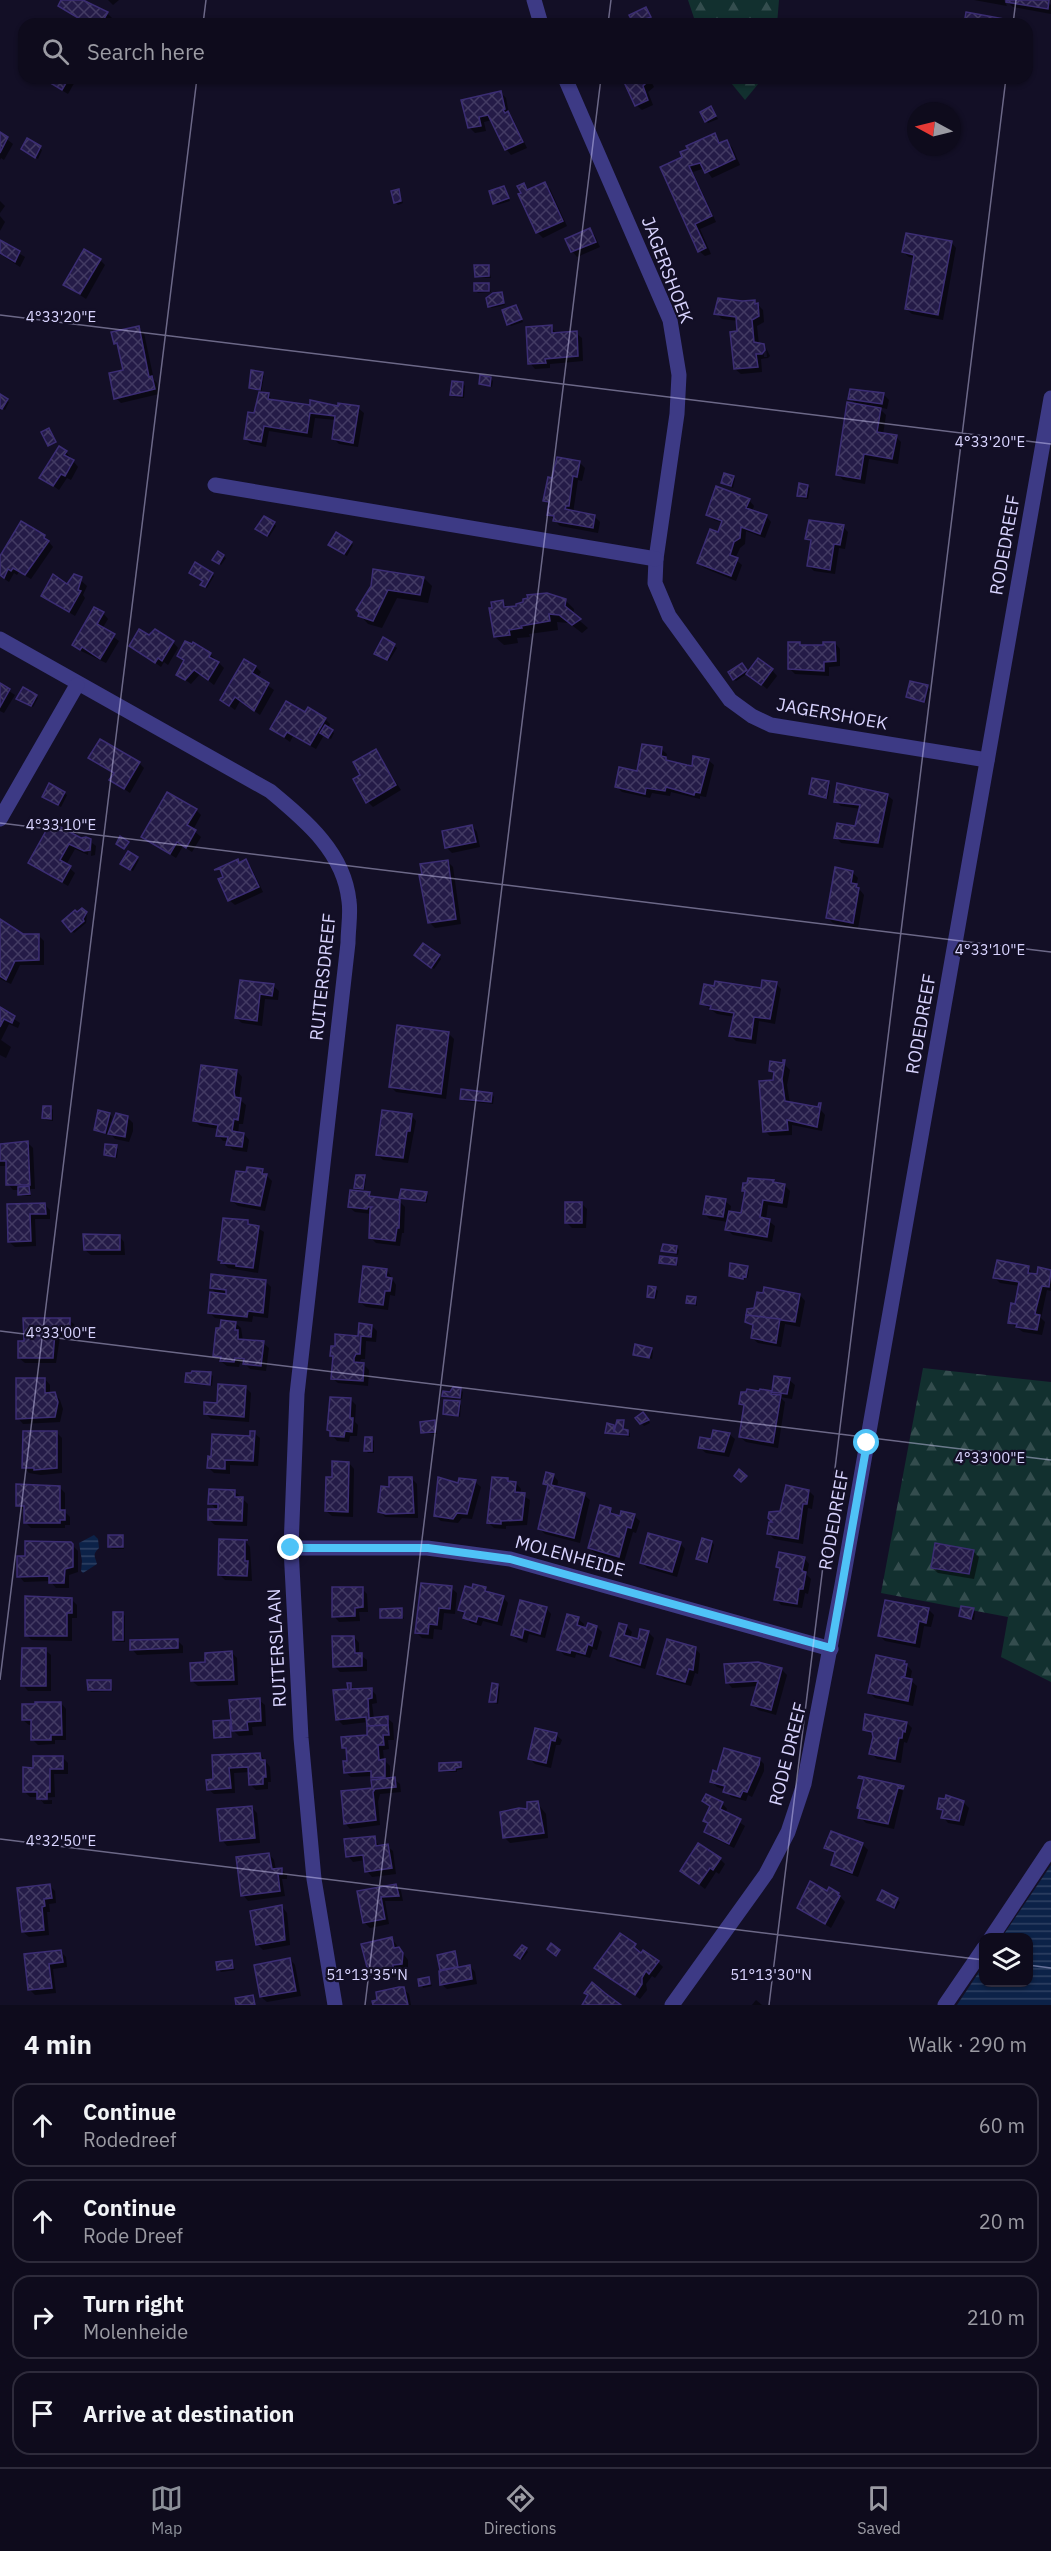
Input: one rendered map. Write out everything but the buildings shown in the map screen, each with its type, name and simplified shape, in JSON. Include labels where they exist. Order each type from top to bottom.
[{"type":"street","points":[[534,0],[539,18]]},
{"type":"street","name":"JAGERSHOEK","points":[[568,84],[670,320],[679,375],[678,394],[656,559],[655,583],[669,616],[730,700],[752,716],[771,725],[987,760]]},
{"type":"street","name":"RODEDREEF","points":[[842,1585],[1051,398]]},
{"type":"street","points":[[215,485],[656,559]]},
{"type":"street","name":"RUITERSDREEF","points":[[0,639],[77,685],[270,791],[302,818],[326,843],[342,871],[350,902],[348,943],[311,1252]]},
{"type":"street","points":[[0,819],[77,685]]},
{"type":"street","name":"RUITERSLAAN","points":[[311,1252],[297,1394],[291,1548],[301,1738],[314,1879],[335,2005]]},
{"type":"street","name":"MOLENHEIDE","points":[[291,1548],[428,1548],[510,1559],[831,1648]]},
{"type":"street","name":"RODE DREEF","points":[[672,2005],[766,1874],[788,1832],[804,1784],[842,1585]]},
{"type":"street","points":[[994,1933],[1051,1848]]},
{"type":"street","points":[[945,2005],[979,1955]]},
{"type":"green space","points":[[688,0],[779,0],[778,18],[694,18]]},
{"type":"green space","points":[[732,84],[758,84],[745,100]]},
{"type":"green space","points":[[923,1368],[1051,1382],[1051,1682],[1001,1657],[1008,1617],[881,1593]]},
{"type":"water","points":[[94,1535],[98,1539],[99,1548],[95,1554],[97,1564],[83,1573],[79,1543]]},
{"type":"water","points":[[1051,1865],[1051,2005],[957,2005],[979,1972],[979,1987],[1033,1987],[1033,1933],[1005,1933]]},
{"type":"route","points":[[291,1548],[428,1548],[510,1559],[831,1648],[867,1443]]}]
